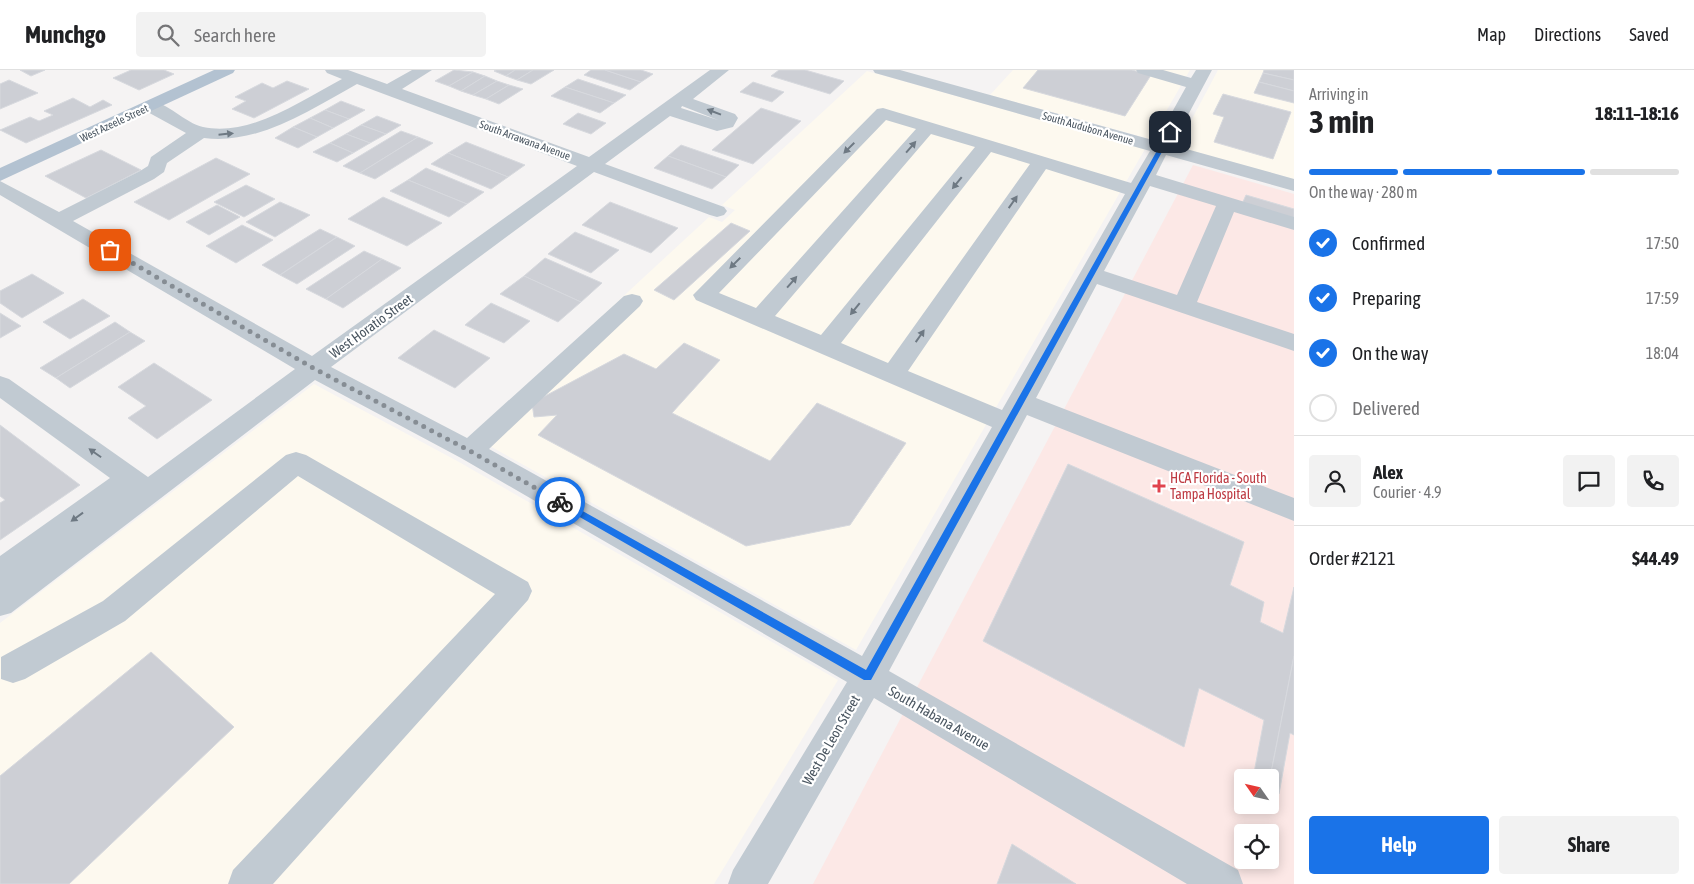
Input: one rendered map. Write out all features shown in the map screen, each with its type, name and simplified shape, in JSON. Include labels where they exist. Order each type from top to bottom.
[{"type":"main road","name":"West Azeele Street","points":[[0,175],[227,70]]},
{"type":"street","name":"South Arrawana Avenue","points":[[333,70],[717,211]]},
{"type":"street","points":[[388,90],[424,70]]},
{"type":"street","name":"West Horatio Street","points":[[0,603],[140,485],[313,368],[721,70]]},
{"type":"street","name":"South Audubon Avenue","points":[[881,70],[920,75],[1161,148],[1294,185]]},
{"type":"street","points":[[1144,70],[1200,77]]},
{"type":"street","name":"West De Leon Street","points":[[747,884],[868,677],[1200,77]]},
{"type":"street","points":[[150,106],[200,132],[224,136],[258,128],[356,78]]},
{"type":"street","points":[[1294,224],[1227,204],[1041,162],[883,113],[704,295],[892,376],[1014,413],[1294,510]]},
{"type":"street","points":[[760,319],[928,126]]},
{"type":"street","points":[[59,220],[147,175],[157,168],[158,161],[200,132]]},
{"type":"street","points":[[825,347],[987,144]]},
{"type":"street","points":[[892,376],[1041,162]]},
{"type":"street","name":"South Habana Avenue","points":[[0,187],[313,368],[470,451],[868,677],[1224,884]]},
{"type":"street","points":[[1184,306],[1227,204]]},
{"type":"street","points":[[1091,274],[1294,343]]},
{"type":"street","points":[[470,451],[632,302]]},
{"type":"street","points":[[0,386],[140,485],[0,572]]},
{"type":"street","points":[[4,667],[114,611],[296,462],[517,591],[247,884]]},
{"type":"shaded area","points":[[1013,70],[1190,70],[1150,139],[990,95]]},
{"type":"shaded area","points":[[1218,70],[1294,70],[1294,179],[1177,147]]},
{"type":"shaded area","points":[[867,71],[1145,149],[856,650],[479,440],[522,390],[709,217],[722,222],[735,210],[722,205]]},
{"type":"shaded area","name":"HCA Florida - South Tampa Hospital","points":[[1193,165],[1294,194],[1294,884],[813,884]]},
{"type":"shaded area","points":[[314,384],[459,462],[838,680],[714,884],[0,884],[0,623]]},
{"type":"building","points":[[20,70],[45,70],[31,76]]},
{"type":"building","points":[[131,70],[164,70],[174,74],[139,90],[113,78]]},
{"type":"building","points":[[454,70],[473,72],[449,86],[435,81]]},
{"type":"building","points":[[515,70],[506,76],[494,71]]},
{"type":"building","points":[[515,70],[533,70],[517,80],[506,76]]},
{"type":"building","points":[[533,70],[554,70],[531,84],[517,80]]},
{"type":"building","points":[[591,70],[605,70],[641,82],[630,90],[584,75]]},
{"type":"building","points":[[605,70],[641,70],[653,74],[641,82]]},
{"type":"building","points":[[779,70],[805,70],[844,81],[830,94],[771,76]]},
{"type":"building","points":[[1038,70],[1132,70],[1151,75],[1125,116],[1023,88]]},
{"type":"building","points":[[1264,70],[1294,70],[1294,80],[1263,73]]},
{"type":"building","points":[[473,72],[485,76],[461,91],[449,86]]},
{"type":"building","points":[[1263,73],[1294,80],[1294,91],[1259,82]]},
{"type":"building","points":[[485,76],[497,81],[473,95],[461,91]]},
{"type":"building","points":[[578,79],[626,95],[614,103],[565,87]]},
{"type":"building","points":[[9,80],[38,93],[0,109],[0,84]]},
{"type":"building","points":[[287,81],[309,89],[254,118],[232,109],[246,101],[235,97],[262,83],[273,88]]},
{"type":"building","points":[[497,81],[509,85],[486,99],[473,95]]},
{"type":"building","points":[[753,82],[784,92],[772,102],[740,92]]},
{"type":"building","points":[[1259,82],[1294,91],[1294,103],[1254,93]]},
{"type":"building","points":[[509,85],[523,89],[499,104],[486,99]]},
{"type":"building","points":[[565,87],[614,103],[600,113],[551,96]]},
{"type":"building","points":[[1223,94],[1291,112],[1273,159],[1214,142],[1224,117],[1213,114]]},
{"type":"building","points":[[73,98],[90,107],[103,100],[112,105],[26,143],[0,130],[30,117],[39,121],[53,115],[44,111]]},
{"type":"building","points":[[341,101],[365,110],[349,119],[325,110]]},
{"type":"building","points":[[761,108],[801,121],[753,164],[712,150]]},
{"type":"building","points":[[325,110],[349,119],[333,128],[310,118]]},
{"type":"building","points":[[578,113],[606,123],[591,134],[563,124]]},
{"type":"building","points":[[377,116],[401,125],[386,134],[361,125]]},
{"type":"building","points":[[310,118],[333,128],[317,137],[293,127]]},
{"type":"building","points":[[361,125],[386,134],[370,143],[346,134]]},
{"type":"building","points":[[293,127],[317,137],[298,148],[275,138]]},
{"type":"building","points":[[401,131],[418,137],[360,173],[343,166]]},
{"type":"building","points":[[346,134],[370,143],[353,153],[330,143]]},
{"type":"building","points":[[418,137],[433,143],[375,179],[360,173]]},
{"type":"building","points":[[466,142],[525,165],[508,177],[448,153]]},
{"type":"building","points":[[330,143],[353,153],[337,162],[313,152]]},
{"type":"building","points":[[681,145],[739,165],[726,177],[668,156]]},
{"type":"building","points":[[101,150],[141,170],[86,198],[45,176]]},
{"type":"building","points":[[448,153],[508,177],[491,189],[431,164]]},
{"type":"building","points":[[668,156],[726,177],[712,189],[654,168]]},
{"type":"building","points":[[216,158],[250,174],[169,220],[134,202]]},
{"type":"building","points":[[426,168],[484,192],[467,204],[408,180]]},
{"type":"building","points":[[408,180],[467,204],[449,217],[390,191]]},
{"type":"building","points":[[246,185],[275,199],[244,217],[214,202]]},
{"type":"building","points":[[1246,195],[1294,209],[1294,220],[1242,204]]},
{"type":"building","points":[[383,197],[442,223],[407,246],[348,219]]},
{"type":"building","points":[[280,202],[310,215],[275,237],[246,222]]},
{"type":"building","points":[[610,202],[678,228],[651,253],[582,225]]},
{"type":"building","points":[[217,205],[240,217],[209,235],[186,222]]},
{"type":"building","points":[[731,223],[750,231],[674,300],[654,290]]},
{"type":"building","points":[[242,225],[273,240],[236,263],[206,246]]},
{"type":"building","points":[[320,229],[337,237],[280,275],[262,265]]},
{"type":"building","points":[[575,232],[619,250],[591,273],[548,254]]},
{"type":"building","points":[[337,237],[355,246],[297,284],[280,275]]},
{"type":"building","points":[[364,251],[382,259],[326,299],[306,289]]},
{"type":"building","points":[[545,258],[602,283],[581,302],[524,276]]},
{"type":"building","points":[[382,259],[401,268],[343,308],[326,299]]},
{"type":"building","points":[[32,274],[64,293],[22,318],[0,303],[0,291]]},
{"type":"building","points":[[524,276],[581,302],[558,322],[500,294]]},
{"type":"building","points":[[83,299],[110,316],[70,339],[43,322]]},
{"type":"building","points":[[491,303],[530,321],[504,343],[465,325]]},
{"type":"building","points":[[0,313],[21,326],[0,338]]},
{"type":"building","points":[[115,322],[130,332],[56,378],[40,368]]},
{"type":"building","points":[[434,330],[490,358],[455,388],[398,358]]},
{"type":"building","points":[[130,332],[145,341],[70,388],[56,378]]},
{"type":"building","points":[[684,343],[720,360],[672,413],[770,461],[817,403],[906,443],[850,525],[746,546],[538,435],[557,415],[534,417],[532,403],[624,354],[656,369]]},
{"type":"building","points":[[154,363],[212,400],[157,439],[128,418],[146,406],[118,387]]},
{"type":"building","points":[[0,425],[80,485],[0,540],[0,503],[5,500],[0,496]]},
{"type":"building","points":[[1068,464],[1244,542],[1230,585],[1264,602],[1260,622],[1283,633],[1294,587],[1294,656],[1272,769],[1255,769],[1264,720],[1199,688],[1184,747],[983,641]]},
{"type":"building","points":[[151,652],[234,727],[69,884],[0,884],[0,776]]},
{"type":"building","points":[[1294,656],[1294,735],[1290,733],[1279,794],[1279,769],[1272,769]]},
{"type":"building","points":[[1012,844],[1076,884],[997,884]]},
{"type":"way so far","points":[[110,250],[313,368],[470,451],[560,502]]},
{"type":"place","name":"HCA Florida - South Tampa Hospital","points":[[1159,486]]},
{"type":"route","points":[[560,502],[868,677],[1170,132]]}]
